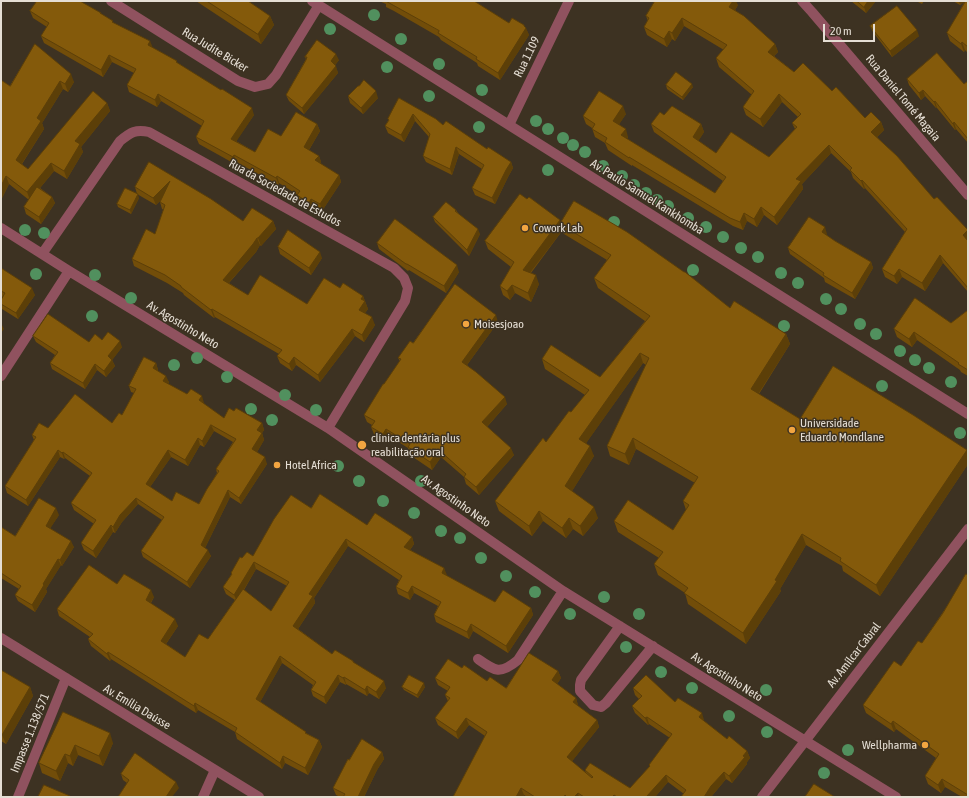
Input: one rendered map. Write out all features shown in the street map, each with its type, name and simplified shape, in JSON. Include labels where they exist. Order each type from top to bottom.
[{"type":"street","name":"Rua Judite Bicker","points":[[111,1],[238,81],[255,87],[268,84],[276,75],[316,3]]},
{"type":"street","name":"Rua 1.109","points":[[508,125],[569,1]]},
{"type":"street","name":"Rua Daniel Tomé Magaia","points":[[802,1],[968,195]]},
{"type":"street","name":"Av. Paulo Samuel Kankhomba","points":[[316,3],[968,414]]},
{"type":"street","name":"Rua da Sociedade de Estudos","points":[[42,254],[120,141],[128,133],[140,130],[149,132],[394,268],[404,278],[408,288],[405,301],[328,428]]},
{"type":"street","name":"Av. Agostinho Neto","points":[[1,228],[69,271],[328,428],[563,590],[896,797]]},
{"type":"street","points":[[1,376],[69,271]]},
{"type":"street","name":"Av. Amílcar Cabral","points":[[762,797],[968,529]]},
{"type":"street","points":[[478,659],[494,670],[503,670],[510,667],[518,660],[563,590]]},
{"type":"street","points":[[620,626],[581,680],[580,691],[593,705],[601,706],[606,703],[653,646]]},
{"type":"street","name":"Av. Emília Daússe","points":[[1,638],[259,797]]},
{"type":"street","name":"Impasse 1.138/571","points":[[18,797],[66,678]]},
{"type":"street","points":[[203,797],[215,770]]},
{"type":"building","points":[[37,1],[80,1],[101,13],[113,21],[112,22],[150,41],[148,45],[177,61],[176,62],[252,108],[231,139],[255,152],[268,129],[281,136],[296,112],[317,124],[304,147],[319,156],[315,160],[339,175],[320,204],[311,199],[309,203],[297,195],[300,191],[277,176],[276,178],[234,155],[233,157],[196,137],[204,121],[158,94],[155,100],[127,85],[136,69],[109,55],[101,70],[41,36],[49,23],[30,11]]},
{"type":"building","points":[[207,1],[248,1],[270,16],[258,34]]},
{"type":"building","points":[[386,1],[474,1],[509,23],[512,18],[524,25],[526,28],[498,73],[476,59],[477,57],[438,33],[439,31]]},
{"type":"building","points":[[655,1],[733,1],[729,7],[744,16],[775,44],[768,52],[794,72],[803,63],[832,91],[836,87],[865,118],[871,112],[881,122],[871,132],[897,156],[934,199],[937,197],[968,230],[963,235],[968,241],[968,288],[940,255],[922,283],[899,269],[894,276],[882,269],[907,229],[862,180],[861,181],[850,170],[852,168],[829,145],[796,179],[801,181],[774,217],[761,207],[754,219],[744,213],[740,222],[730,218],[629,158],[605,142],[607,138],[592,129],[595,124],[583,116],[599,91],[623,106],[613,121],[626,129],[621,135],[715,193],[726,177],[651,124],[660,112],[664,115],[672,106],[701,124],[693,137],[716,153],[731,132],[769,157],[797,127],[792,123],[801,114],[779,94],[760,119],[743,107],[754,91],[716,58],[727,45],[682,18],[672,33],[669,31],[664,39],[644,27],[649,18],[646,16]]},
{"type":"building","points":[[857,1],[868,1],[864,7]]},
{"type":"building","points":[[966,1],[968,1],[968,47],[962,42],[961,44],[947,33]]},
{"type":"building","points":[[897,6],[917,30],[890,51],[870,26]]},
{"type":"building","points":[[317,40],[336,54],[331,61],[336,66],[302,108],[286,95],[306,60],[307,57],[305,57]]},
{"type":"building","points":[[35,44],[71,74],[65,84],[60,81],[37,118],[41,121],[16,160],[28,169],[93,91],[107,103],[75,141],[80,144],[64,171],[51,163],[27,192],[6,176],[1,186],[1,80],[10,86]]},
{"type":"building","points":[[937,53],[964,84],[968,81],[968,139],[954,122],[953,124],[935,101],[934,102],[923,90],[919,93],[907,79]]},
{"type":"building","points":[[676,72],[692,84],[682,97],[666,85]]},
{"type":"building","points":[[364,80],[376,91],[361,108],[348,96]]},
{"type":"building","points":[[399,98],[436,119],[443,125],[446,121],[487,149],[488,147],[511,162],[492,198],[472,188],[484,165],[456,147],[450,169],[423,156],[430,134],[413,114],[401,135],[385,126]]},
{"type":"building","points":[[149,162],[211,199],[243,221],[252,208],[273,221],[257,238],[223,280],[248,295],[260,275],[307,304],[324,278],[340,288],[343,283],[363,296],[361,299],[365,301],[359,310],[372,317],[362,335],[352,329],[318,375],[294,357],[289,364],[277,356],[282,350],[212,309],[211,310],[165,275],[132,259],[146,229],[155,234],[165,205],[160,202],[170,181],[153,198],[135,187]]},
{"type":"building","points":[[37,187],[52,197],[39,217],[24,207]]},
{"type":"building","points":[[125,188],[138,194],[130,210],[117,204]]},
{"type":"building","points":[[520,194],[527,199],[529,197],[560,220],[523,270],[536,275],[528,293],[512,285],[507,291],[500,286],[514,262],[485,241]]},
{"type":"building","points":[[574,201],[627,232],[685,272],[730,308],[734,301],[786,334],[751,389],[800,419],[833,366],[967,450],[876,585],[840,561],[841,558],[802,534],[775,580],[777,581],[743,633],[684,593],[688,588],[654,564],[663,552],[614,521],[628,500],[673,530],[689,505],[683,501],[698,477],[633,438],[625,454],[607,446],[649,358],[640,353],[579,439],[590,446],[565,486],[594,507],[580,526],[569,518],[562,528],[539,511],[529,526],[495,501],[543,438],[546,442],[569,411],[571,412],[589,390],[542,359],[551,345],[600,377],[650,316],[594,278],[611,255],[560,224]]},
{"type":"building","points":[[446,202],[478,229],[467,250],[433,217]]},
{"type":"building","points":[[809,217],[825,227],[822,232],[871,262],[852,293],[823,275],[824,273],[788,248]]},
{"type":"building","points":[[395,219],[457,265],[444,286],[406,264],[377,243]]},
{"type":"building","points":[[288,230],[320,252],[309,268],[278,247]]},
{"type":"building","points":[[1,268],[32,288],[16,313],[1,304],[1,300],[5,293],[1,291]]},
{"type":"building","points":[[455,284],[496,315],[462,362],[505,397],[482,422],[511,448],[476,487],[464,477],[466,474],[439,450],[430,462],[408,447],[410,444],[386,429],[383,434],[371,427],[375,421],[364,415],[383,384],[401,359],[398,358],[410,341],[413,343]]},
{"type":"building","points":[[915,298],[951,323],[968,310],[968,370],[914,332],[909,339],[894,329]]},
{"type":"building","points":[[48,314],[89,342],[95,334],[102,340],[108,332],[120,341],[108,356],[112,360],[104,371],[95,364],[83,383],[50,363],[58,352],[33,336]]},
{"type":"building","points":[[144,357],[156,363],[153,368],[166,376],[163,381],[187,394],[191,389],[202,396],[199,400],[224,418],[229,408],[234,411],[236,408],[262,423],[257,430],[262,433],[252,449],[265,457],[239,498],[228,490],[201,545],[208,550],[187,582],[141,551],[164,517],[136,498],[120,515],[113,527],[111,525],[93,551],[81,543],[96,520],[71,503],[92,473],[63,452],[62,453],[58,450],[26,500],[5,486],[36,437],[32,435],[39,423],[48,428],[75,394],[112,423],[119,413],[122,415],[136,389],[129,386]],"holes":[[[211,425],[236,439],[216,469],[219,471],[199,504],[176,492],[172,501],[146,484],[168,450],[185,460],[198,438],[202,441]]]},
{"type":"building","points":[[320,494],[367,525],[375,513],[412,537],[404,547],[444,568],[442,573],[495,602],[503,590],[531,608],[506,646],[471,624],[467,632],[434,615],[441,602],[412,586],[408,593],[396,587],[402,576],[346,539],[309,594],[313,596],[293,626],[332,654],[335,650],[384,681],[376,692],[367,686],[365,690],[338,675],[324,697],[311,690],[316,682],[280,656],[256,699],[306,732],[305,733],[319,740],[305,768],[283,756],[280,763],[235,732],[237,728],[195,703],[194,706],[108,652],[107,654],[88,639],[93,634],[57,609],[89,565],[117,584],[124,574],[151,590],[146,600],[175,619],[161,641],[185,657],[199,634],[208,639],[243,589],[271,611],[289,582],[254,562],[234,595],[223,587],[232,574],[231,573],[240,557],[242,558],[247,552],[253,556],[274,519],[291,495],[311,508]]},
{"type":"building","points":[[39,498],[56,508],[46,526],[71,541],[60,560],[58,559],[32,605],[15,595],[21,586],[1,573],[1,527],[15,536]]},
{"type":"building","points":[[966,574],[968,575],[968,795],[942,779],[938,785],[925,776],[939,754],[893,721],[891,724],[863,705],[894,661],[901,666],[918,641],[922,643],[943,613]]},
{"type":"building","points":[[529,653],[558,671],[552,680],[576,698],[573,702],[597,720],[567,757],[592,778],[593,777],[585,770],[590,763],[630,788],[650,766],[649,765],[672,734],[647,717],[645,718],[632,706],[642,696],[633,688],[646,675],[675,702],[678,698],[702,713],[699,717],[727,739],[729,736],[747,751],[743,756],[745,757],[729,776],[724,772],[711,786],[704,797],[681,797],[686,790],[666,775],[647,796],[648,797],[617,797],[614,795],[612,797],[584,797],[578,793],[574,797],[567,797],[565,795],[564,797],[535,797],[521,788],[516,797],[453,797],[487,732],[466,718],[456,732],[435,718],[450,698],[445,695],[450,687],[435,678],[448,659],[462,668],[464,665],[487,681],[490,677],[506,688]]},
{"type":"building","points":[[1,670],[30,687],[2,735],[1,734]]},
{"type":"building","points":[[409,675],[424,683],[417,695],[402,687]]},
{"type":"building","points":[[63,712],[110,733],[99,756],[75,745],[70,756],[65,754],[56,771],[39,763]]},
{"type":"building","points":[[362,739],[382,752],[374,764],[358,797],[343,797],[345,794],[333,788],[348,759],[349,760]]},
{"type":"building","points":[[135,753],[176,782],[166,797],[118,797],[129,780],[121,774]]},
{"type":"building","points":[[814,784],[835,797],[805,797]]},
{"type":"building","points":[[44,785],[70,796],[38,797]]},
{"type":"place","name":"Cowork Lab","points":[[525,228]]},
{"type":"place","name":"Moisesjoao","points":[[466,324]]},
{"type":"place","name":"Universidade Eduardo Mondlane","points":[[792,430]]},
{"type":"place","name":"clínica dentária plus reabilitação oral","points":[[362,445]]},
{"type":"place","name":"Hotel Africa","points":[[277,465]]},
{"type":"place","name":"Wellpharma","points":[[925,745]]}]
